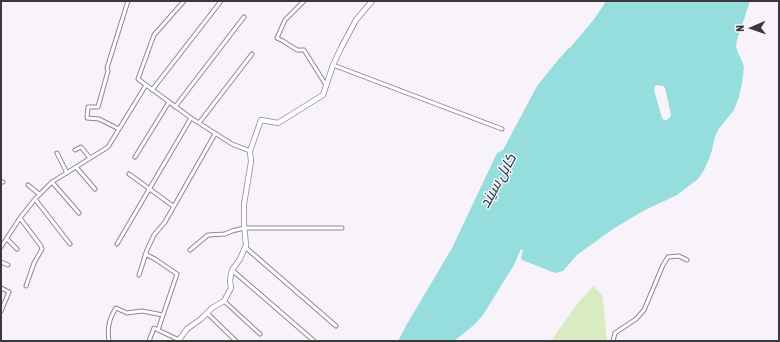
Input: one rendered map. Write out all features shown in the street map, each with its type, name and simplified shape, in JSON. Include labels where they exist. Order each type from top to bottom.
[{"type":"street","points":[[119,129],[99,119],[87,118],[88,107],[98,107],[108,71],[107,68],[128,1]]},
{"type":"street","points":[[184,1],[154,35],[138,79],[175,107],[215,134],[232,144],[250,151]]},
{"type":"street","points":[[152,90],[222,1]]},
{"type":"street","points":[[304,1],[285,20],[277,38],[297,50],[304,50],[326,85]]},
{"type":"street","points":[[149,341],[154,328],[178,341],[187,330],[212,308],[224,300],[231,288],[230,280],[232,270],[240,259],[246,245],[244,204],[251,162],[250,151],[261,120],[278,124],[323,95],[332,65],[356,20],[372,1]]},
{"type":"street","points":[[175,107],[244,17]]},
{"type":"street","points":[[199,123],[252,54]]},
{"type":"street","points":[[332,65],[502,129]]},
{"type":"street","points":[[1,247],[20,218],[39,194],[52,182],[108,147],[146,85]]},
{"type":"street","points":[[134,156],[169,102]]},
{"type":"street","points":[[117,244],[191,118]]},
{"type":"street","points":[[139,275],[145,254],[154,235],[165,222],[215,134]]},
{"type":"street","points":[[75,150],[81,147],[90,158]]},
{"type":"street","points":[[57,153],[67,173]]},
{"type":"street","points":[[76,168],[95,189]]},
{"type":"street","points":[[129,174],[173,206]]},
{"type":"street","points":[[52,182],[78,213]]},
{"type":"street","points":[[28,185],[39,194]]},
{"type":"street","points":[[35,199],[70,244]]},
{"type":"street","points":[[20,218],[42,249],[34,263],[26,286]]},
{"type":"street","points":[[190,250],[208,235],[225,234],[244,228],[342,228]]},
{"type":"street","points":[[7,239],[17,249]]},
{"type":"street","points":[[245,247],[336,326]]},
{"type":"street","points":[[145,254],[177,274],[158,330]]},
{"type":"street","points":[[613,341],[615,333],[636,319],[644,310],[668,257],[679,256],[687,260]]},
{"type":"street","points":[[1,262],[8,265]]},
{"type":"street","points":[[232,270],[314,341]]},
{"type":"street","points":[[1,288],[9,292],[1,311]]},
{"type":"street","points":[[224,300],[260,334]]},
{"type":"street","points":[[109,341],[108,335],[110,318],[116,308],[127,313],[142,312],[163,315]]},
{"type":"street","points":[[207,313],[236,341]]},
{"type":"green space","points":[[593,286],[602,295],[607,341],[549,341],[553,338],[578,303]]},
{"type":"water","name":"کابل سيند","points":[[606,1],[750,1],[736,46],[744,68],[739,97],[734,110],[718,130],[704,170],[698,179],[677,195],[643,211],[613,229],[577,255],[563,271],[555,273],[522,260],[523,250],[521,249],[514,265],[483,315],[474,325],[454,341],[398,341],[452,248],[497,153],[503,150],[537,86],[594,19]],"holes":[[[657,85],[665,88],[671,116],[667,120],[662,118],[654,90],[655,86]]]},
{"type":"pier","points":[[604,1],[606,1],[594,19],[569,49],[568,46]]}]
